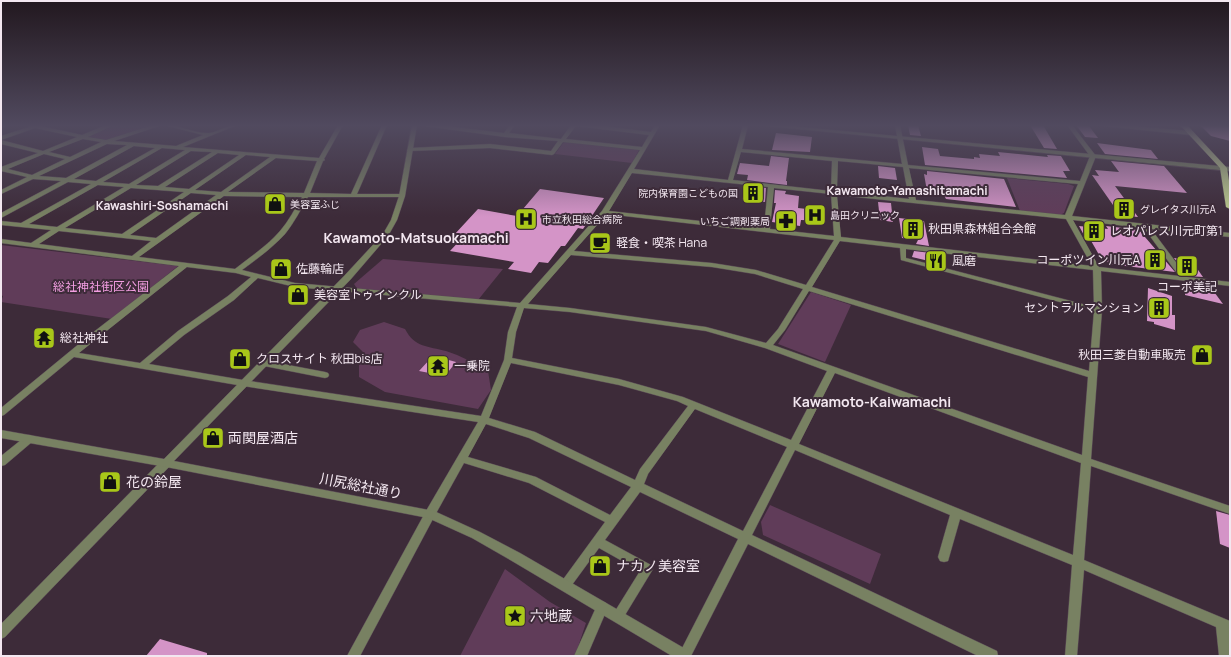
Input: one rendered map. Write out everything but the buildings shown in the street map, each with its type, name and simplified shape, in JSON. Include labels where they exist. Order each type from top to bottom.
[{"type":"main road","points":[[1213,156],[1226,169],[1230,207]]},
{"type":"street","points":[[2,169],[36,156]]},
{"type":"street","points":[[58,156],[70,159]]},
{"type":"street","points":[[1,192],[77,156]]},
{"type":"street","points":[[1,216],[111,156]]},
{"type":"street","points":[[23,225],[145,156]]},
{"type":"street","points":[[32,245],[179,156]]},
{"type":"street","points":[[160,188],[210,156]]},
{"type":"street","points":[[124,236],[242,156]]},
{"type":"street","points":[[261,156],[322,160]]},
{"type":"street","points":[[236,271],[263,251],[283,232],[306,195],[323,156]]},
{"type":"street","points":[[353,196],[371,156]]},
{"type":"street","points":[[1,633],[335,290],[386,235],[394,220],[402,196],[409,156]]},
{"type":"street","points":[[353,656],[430,514],[484,420],[508,360],[512,332],[521,307],[606,212],[640,156]]},
{"type":"street","points":[[730,182],[737,156]]},
{"type":"street","points":[[799,156],[1082,183]]},
{"type":"street","points":[[904,156],[913,202]]},
{"type":"street","points":[[1089,156],[1226,169]]},
{"type":"street","points":[[1068,217],[1093,156]]},
{"type":"street","points":[[134,257],[274,157]]},
{"type":"street","points":[[768,346],[780,330],[838,239],[834,193],[835,159]]},
{"type":"street","points":[[2,169],[33,176],[67,180],[222,194],[402,196]]},
{"type":"street","points":[[632,171],[1230,235]]},
{"type":"street","points":[[767,231],[771,186]]},
{"type":"street","points":[[606,212],[1230,284]]},
{"type":"street","points":[[1068,217],[1097,269],[1098,310],[1087,461],[1077,562],[1071,656]]},
{"type":"street","points":[[1,223],[157,240]]},
{"type":"street","points":[[1146,226],[1185,279]]},
{"type":"street","points":[[1,241],[236,271],[295,285],[335,290],[570,310],[706,329],[768,346],[1087,461],[1230,510]]},
{"type":"street","points":[[903,247],[903,259],[1098,310]]},
{"type":"street","points":[[570,253],[738,268],[1093,375]]},
{"type":"street","points":[[1,413],[72,354],[186,264]]},
{"type":"street","points":[[142,366],[181,333],[231,298],[256,276]]},
{"type":"street","points":[[72,354],[243,383],[484,420],[532,435],[992,656]]},
{"type":"street","points":[[508,360],[619,382],[693,405],[956,512],[1226,625],[1225,656]]},
{"type":"street","points":[[262,364],[326,375]]},
{"type":"street","points":[[684,656],[744,537],[832,370]]},
{"type":"street","points":[[565,585],[638,486],[644,472],[693,405]]},
{"type":"street","name":"川尻総社通り","points":[[1,434],[166,463],[430,514],[476,535],[565,585],[684,656]]},
{"type":"street","points":[[1,462],[29,439]]},
{"type":"street","points":[[462,459],[532,480],[612,521]]},
{"type":"street","points":[[944,557],[956,512]]},
{"type":"street","points":[[597,541],[647,568],[618,616]]},
{"type":"street","points":[[580,656],[602,607]]},
{"type":"green space","points":[[569,156],[636,156],[632,163]]},
{"type":"green space","points":[[1007,178],[1068,184],[1074,186],[1064,213],[1060,215],[1020,211]]},
{"type":"green space","name":"総社神社街区公園","points":[[1,245],[178,266],[112,319],[1,302],[3,296],[1,295]]},
{"type":"green space","points":[[383,259],[503,269],[478,300],[358,290],[354,284]]},
{"type":"green space","points":[[811,292],[851,305],[825,362],[778,344]]},
{"type":"green space","points":[[384,322],[405,329],[413,340],[422,345],[457,355],[488,371],[491,390],[478,409],[385,392],[359,377],[359,364],[363,352],[353,342],[360,330]]},
{"type":"green space","points":[[770,505],[881,554],[870,584],[763,535],[761,522]]},
{"type":"green space","points":[[505,569],[550,602],[586,623],[575,656],[460,656]]},
{"type":"place","name":"院内保育園こどもの国","points":[[753,193]]},
{"type":"place","name":"美容室ふじ","points":[[275,204]]},
{"type":"place","name":"グレイタス川元A","points":[[1124,209]]},
{"type":"place","name":"島田クリニック","points":[[815,215]]},
{"type":"place","name":"市立秋田総合病院","points":[[526,219]]},
{"type":"place","name":"いちご調剤薬局","points":[[786,221]]},
{"type":"place","name":"秋田県森林組合会館","points":[[913,229]]},
{"type":"place","name":"レオパレス川元町第1","points":[[1094,231]]},
{"type":"place","name":"軽食・喫茶 Hana","points":[[600,243]]},
{"type":"place","name":"コーポツイン川元A","points":[[1155,260]]},
{"type":"place","name":"風磨","points":[[936,261]]},
{"type":"place","name":"コーポ美記","points":[[1187,266]]},
{"type":"place","name":"佐藤輪店","points":[[281,269]]},
{"type":"place","name":"美容室トゥインクル","points":[[298,295]]},
{"type":"place","name":"セントラルマンション","points":[[1159,308]]},
{"type":"place","name":"総社神社","points":[[44,338]]},
{"type":"place","name":"秋田三菱自動車販売","points":[[1202,355]]},
{"type":"place","name":"クロスサイト 秋田bis店","points":[[240,359]]},
{"type":"place","name":"一乗院","points":[[438,366]]},
{"type":"place","name":"両関屋酒店","points":[[213,438]]},
{"type":"place","name":"花の鈴屋","points":[[110,482]]},
{"type":"place","name":"ナカノ美容室","points":[[600,566]]},
{"type":"place","name":"六地蔵","points":[[515,616]]},
{"type":"district","name":"Kawamoto-Yamashitamachi","points":[[907,191]]},
{"type":"district","name":"Kawashiri-Soshamachi","points":[[162,206]]},
{"type":"district","name":"Kawamoto-Matsuokamachi","points":[[416,238]]},
{"type":"district","name":"Kawamoto-Kaiwamachi","points":[[872,402]]}]
